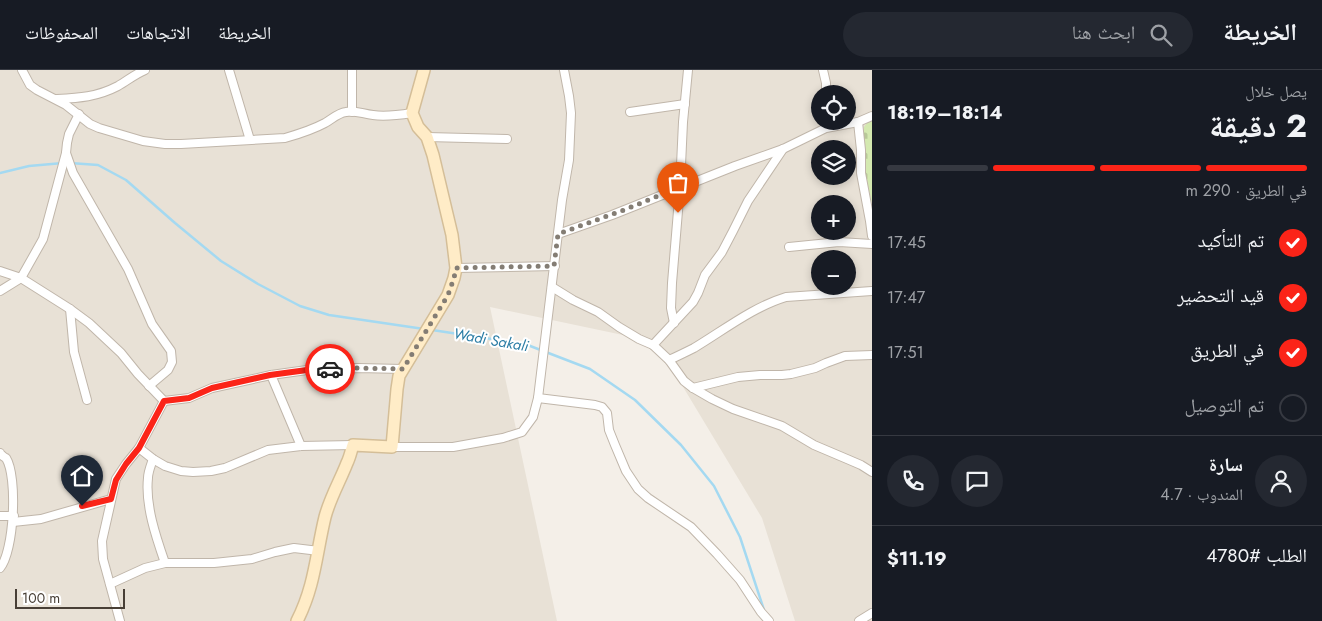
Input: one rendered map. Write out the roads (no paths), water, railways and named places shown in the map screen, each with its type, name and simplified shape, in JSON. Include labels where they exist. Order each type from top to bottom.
[{"type":"street","points":[[22,70],[30,85],[57,99],[90,124],[122,135],[165,144],[285,138],[325,123],[343,113],[358,112],[387,116],[412,113]]},
{"type":"street","points":[[57,99],[80,98],[99,94],[119,86],[144,70]]},
{"type":"street","points":[[229,70],[250,140]]},
{"type":"street","points":[[352,70],[352,112]]},
{"type":"street","points":[[392,447],[396,390],[399,376],[448,295],[456,268],[452,235],[433,155],[427,138],[418,127],[412,113],[424,70]]},
{"type":"street","points":[[139,448],[165,466],[193,472],[224,468],[268,450],[302,446],[462,446],[503,438],[522,432],[533,417],[538,398],[562,200],[569,160],[571,113],[564,70]]},
{"type":"street","points":[[674,323],[671,308],[672,283],[688,70]]},
{"type":"street","points":[[822,70],[826,85]]},
{"type":"street","points":[[630,112],[685,104]]},
{"type":"street","points":[[0,291],[21,278],[43,239],[66,153],[66,143],[79,114]]},
{"type":"street","points":[[872,116],[858,122],[861,173],[872,236]]},
{"type":"street","points":[[558,234],[783,149],[816,130]]},
{"type":"street","points":[[427,138],[507,139]]},
{"type":"street","points":[[653,345],[693,302],[705,276],[722,252],[748,201],[783,149]]},
{"type":"street","points":[[66,153],[73,173],[128,269],[152,324],[171,351],[172,362],[168,370],[149,386]]},
{"type":"street","points":[[790,247],[839,242],[872,244]]},
{"type":"street","points":[[456,268],[554,266]]},
{"type":"street","points":[[0,271],[21,278],[89,323],[121,353],[164,401]]},
{"type":"street","points":[[552,287],[598,312],[638,339],[653,345],[669,360],[684,381],[712,399],[733,409],[782,426],[814,445],[848,458],[872,472]]},
{"type":"street","points":[[669,360],[693,348],[759,308],[786,296],[872,291]]},
{"type":"street","points":[[70,309],[74,352],[87,400]]},
{"type":"street","points":[[693,388],[738,377],[791,374],[815,368],[845,356],[872,355]]},
{"type":"street","points":[[164,401],[189,398],[212,388],[270,375],[307,370],[403,369]]},
{"type":"street","points":[[270,375],[302,446]]},
{"type":"street","points":[[538,398],[602,407],[607,413],[609,430],[615,445],[626,470],[638,489],[691,527],[740,580],[769,621]]},
{"type":"street","points":[[120,621],[103,559],[102,541],[116,480],[139,448],[164,401]]},
{"type":"street","points":[[297,621],[309,595],[326,515],[353,445]]},
{"type":"street","points":[[0,453],[6,458],[13,490],[13,519],[6,560],[0,568]]},
{"type":"street","points":[[153,459],[148,478],[148,495],[155,535],[165,563]]},
{"type":"street","points":[[0,516],[13,519],[41,519],[111,499]]},
{"type":"street","points":[[110,584],[145,568],[165,563],[214,563],[252,559],[294,548],[319,551]]},
{"type":"street","points":[[859,621],[872,613]]},
{"type":"waterway","name":"Wadi Sakali","points":[[0,173],[29,166],[63,163]]},
{"type":"waterway","name":"Wadi Sakali","points":[[70,163],[98,165],[126,180],[221,261],[258,284],[300,306],[329,315],[424,329]]},
{"type":"waterway","name":"Wadi Sakali","points":[[432,330],[525,344],[590,369],[635,400],[681,445],[714,486],[740,537],[765,613]]}]
